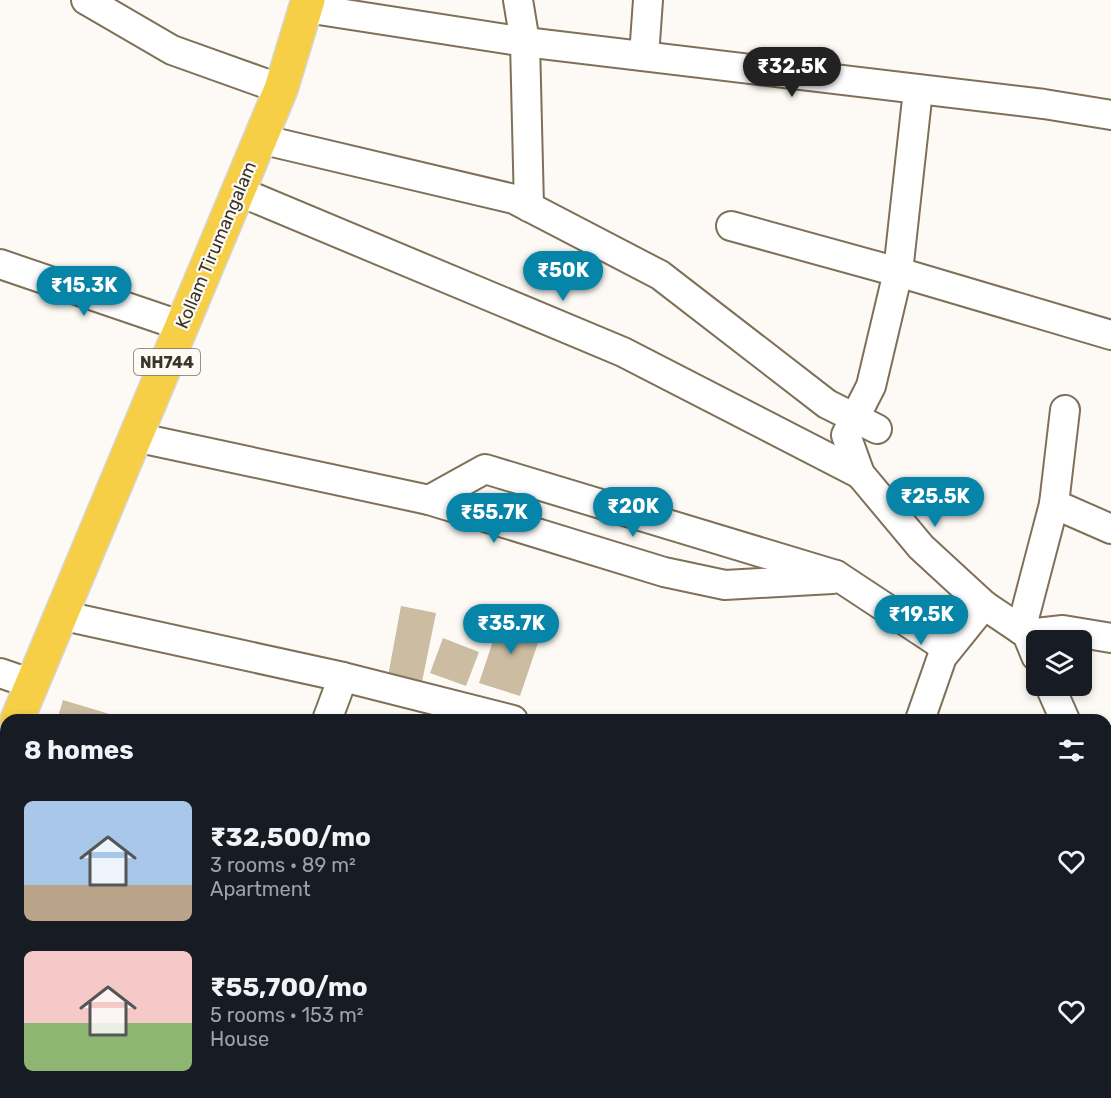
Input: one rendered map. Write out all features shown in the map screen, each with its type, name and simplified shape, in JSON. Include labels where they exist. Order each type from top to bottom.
[{"type":"highway","name":"Kollam Tirumangalam","points":[[20,714],[281,89],[307,4]]},
{"type":"street","points":[[86,0],[172,50],[281,89]]},
{"type":"street","points":[[518,0],[525,42],[529,207]]},
{"type":"street","points":[[644,56],[648,0]]},
{"type":"street","points":[[307,4],[525,42],[1044,104],[1111,115]]},
{"type":"street","points":[[918,90],[898,272],[871,386],[865,423],[846,435],[860,474],[921,547],[984,605],[1026,638]]},
{"type":"street","points":[[260,139],[514,199],[660,276],[827,404],[865,423]]},
{"type":"street","points":[[238,191],[623,352],[860,474]]},
{"type":"street","points":[[731,226],[898,272],[1111,335]]},
{"type":"street","points":[[0,264],[182,326]]},
{"type":"street","points":[[1030,630],[1054,504],[1065,410]]},
{"type":"street","points":[[135,437],[429,500],[664,572],[725,585],[832,579],[836,575]]},
{"type":"street","points":[[429,500],[485,469],[836,575],[948,649]]},
{"type":"street","points":[[1054,504],[1111,529]]},
{"type":"street","points":[[922,714],[942,657],[984,605]]},
{"type":"street","points":[[60,615],[343,677],[489,714]]},
{"type":"street","points":[[1092,635],[1111,638]]},
{"type":"street","points":[[0,673],[32,684]]},
{"type":"street","points":[[329,714],[343,677]]},
{"type":"street","points":[[1054,696],[1062,714]]},
{"type":"building","points":[[401,606],[436,613],[422,682],[388,676]]},
{"type":"building","points":[[502,614],[543,628],[520,696],[479,683]]},
{"type":"building","points":[[443,638],[479,652],[466,686],[430,673]]},
{"type":"building","points":[[63,700],[109,714],[59,714]]}]
